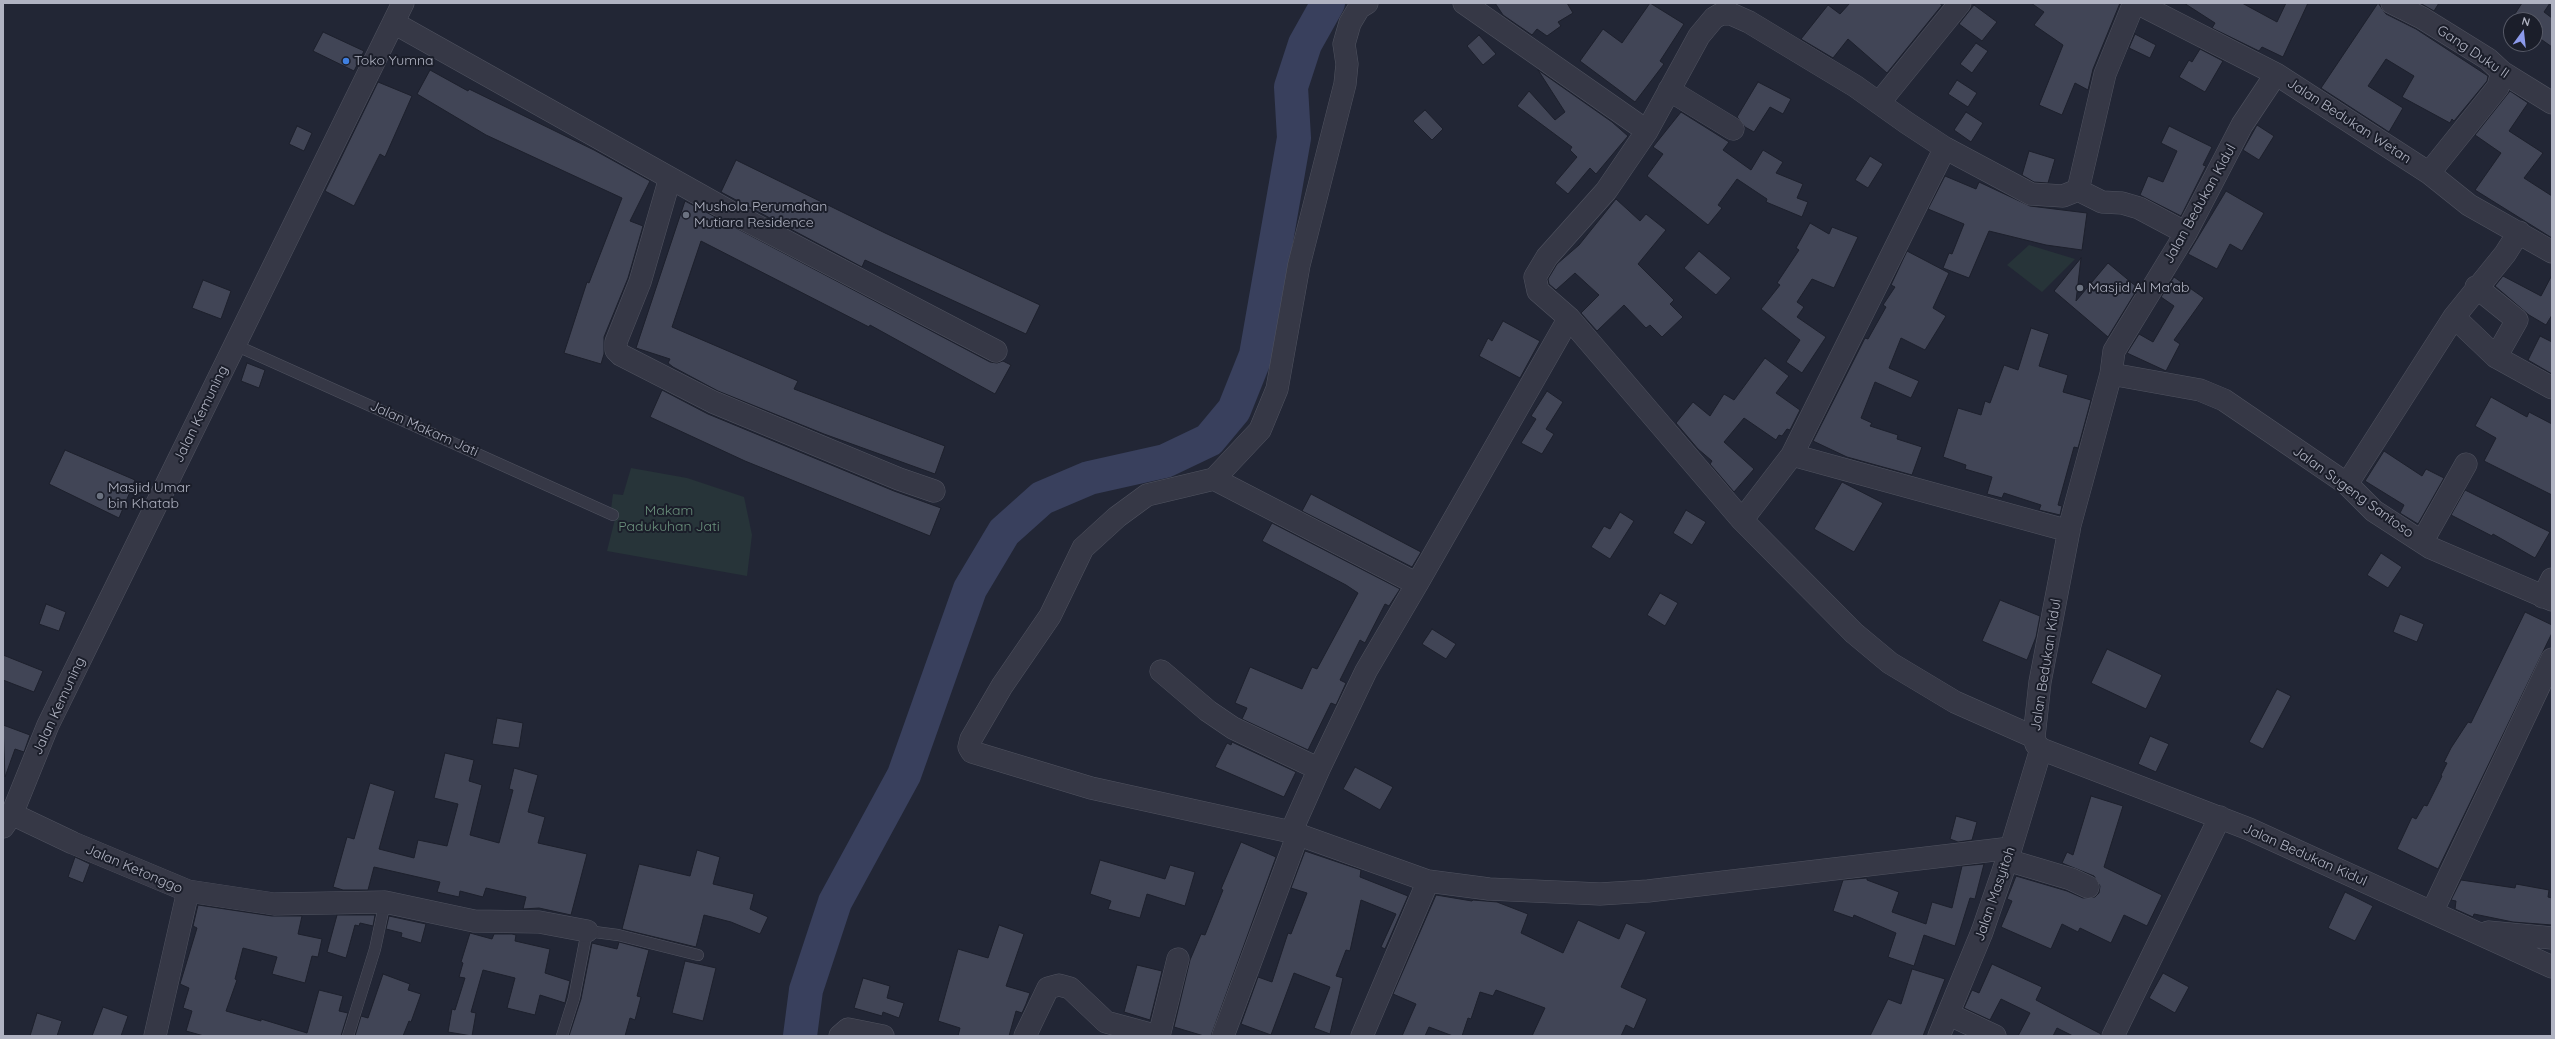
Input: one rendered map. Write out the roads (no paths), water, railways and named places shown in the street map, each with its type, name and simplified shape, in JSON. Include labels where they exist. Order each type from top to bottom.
[{"type":"street","name":"Jalan Kemuning","points":[[7,821],[48,725],[403,3]]},
{"type":"street","points":[[1367,3],[1359,8],[1350,23],[1344,44],[1347,64],[1345,84],[1299,265],[1277,389],[1260,430],[1214,479],[1147,495],[1117,517],[1083,548],[1050,616],[1002,686],[971,739],[969,747],[972,752],[1091,788],[1294,833],[1428,881],[1489,889],[1600,894],[1648,891],[2009,854],[2088,887]]},
{"type":"street","points":[[1464,3],[1647,131]]},
{"type":"street","points":[[1879,103],[1960,3]]},
{"type":"street","points":[[2078,190],[2105,74],[2134,3]]},
{"type":"street","name":"Jalan Bedukan Wetan","points":[[2137,3],[2276,74],[2430,173],[2469,205],[2519,232],[2549,243]]},
{"type":"street","name":"Gang Duku II","points":[[2392,3],[2422,18],[2488,59],[2502,72],[2552,103]]},
{"type":"street","points":[[2038,743],[1955,702],[1890,663],[1854,633],[1742,520],[1569,318],[1538,291],[1535,277],[1547,257],[1606,191],[1647,131],[1699,36],[1714,18],[1721,14],[1731,14],[1755,26],[1855,86],[1945,148],[2032,194],[2063,196],[2078,190],[2102,202],[2122,203],[2139,208],[2186,233]]},
{"type":"street","points":[[394,24],[736,215],[996,351]]},
{"type":"street","points":[[2430,173],[2498,87],[2502,72]]},
{"type":"street","name":"Jalan Bedukan Kidul","points":[[2276,74],[2242,125],[2186,233],[2114,351],[2111,374],[2069,530],[2040,682],[2038,743],[2220,817],[2552,967]]},
{"type":"street","points":[[1669,90],[1733,129]]},
{"type":"street","points":[[1742,520],[1792,455],[1945,148]]},
{"type":"street","points":[[670,178],[640,282],[616,342],[616,350],[621,356],[713,402],[899,479],[934,491]]},
{"type":"street","points":[[2346,484],[2454,317],[2476,287],[2505,254],[2519,232]]},
{"type":"street","points":[[2476,287],[2517,320],[2496,357]]},
{"type":"street","points":[[2454,317],[2496,357],[2552,388]]},
{"type":"street","points":[[1223,1036],[1294,833],[1319,769],[1366,671],[1569,318]]},
{"type":"street","name":"Jalan Sugeng Santoso","points":[[2111,374],[2200,390],[2224,400],[2346,484],[2374,511],[2431,548],[2549,592]]},
{"type":"street","points":[[1792,455],[2069,530]]},
{"type":"street","points":[[2422,542],[2466,464]]},
{"type":"street","points":[[1214,479],[1417,584]]},
{"type":"street","points":[[2432,912],[2552,660]]},
{"type":"street","points":[[1160,672],[1208,711],[1233,728],[1319,769]]},
{"type":"street","name":"Jalan Masyitoh","points":[[1939,1036],[1982,932],[2009,854],[2038,743]]},
{"type":"street","points":[[2113,1036],[2220,817]]},
{"type":"street","name":"Jalan Ketonggo","points":[[7,821],[73,844],[188,890],[155,1036]]},
{"type":"street","points":[[1362,1036],[1428,881]]},
{"type":"street","points":[[188,890],[274,904],[385,902],[474,921],[538,922],[587,931]]},
{"type":"street","points":[[2472,931],[2552,938]]},
{"type":"street","points":[[1025,1036],[1048,988],[1059,985],[1070,988],[1106,1022],[1158,1036],[1178,959]]},
{"type":"street","points":[[1948,1014],[1995,1036]]},
{"type":"street","points":[[840,1036],[848,1029],[883,1036]]},
{"type":"lane","name":"Jalan Makam Jati","points":[[235,345],[613,515]]},
{"type":"lane","points":[[348,1036],[375,949],[385,902]]},
{"type":"lane","points":[[562,1036],[574,998],[587,931],[618,934],[698,955]]},
{"type":"waterway","points":[[800,1036],[806,990],[835,902],[904,775],[970,589],[1004,532],[1042,498],[1089,478],[1165,461],[1209,440],[1234,410],[1256,355],[1294,138],[1291,87],[1305,44],[1328,3]]},
{"type":"place","name":"Toko Yumna","points":[[346,61]]},
{"type":"place","name":"Mushola Perumahan Mutiara Residence","points":[[686,215]]},
{"type":"place","name":"Masjid Al Ma'ab","points":[[2080,288]]},
{"type":"place","name":"Masjid Umar bin Khatab","points":[[100,496]]},
{"type":"park label","name":"Makam Padukuhan Jati","points":[[669,520]]}]
